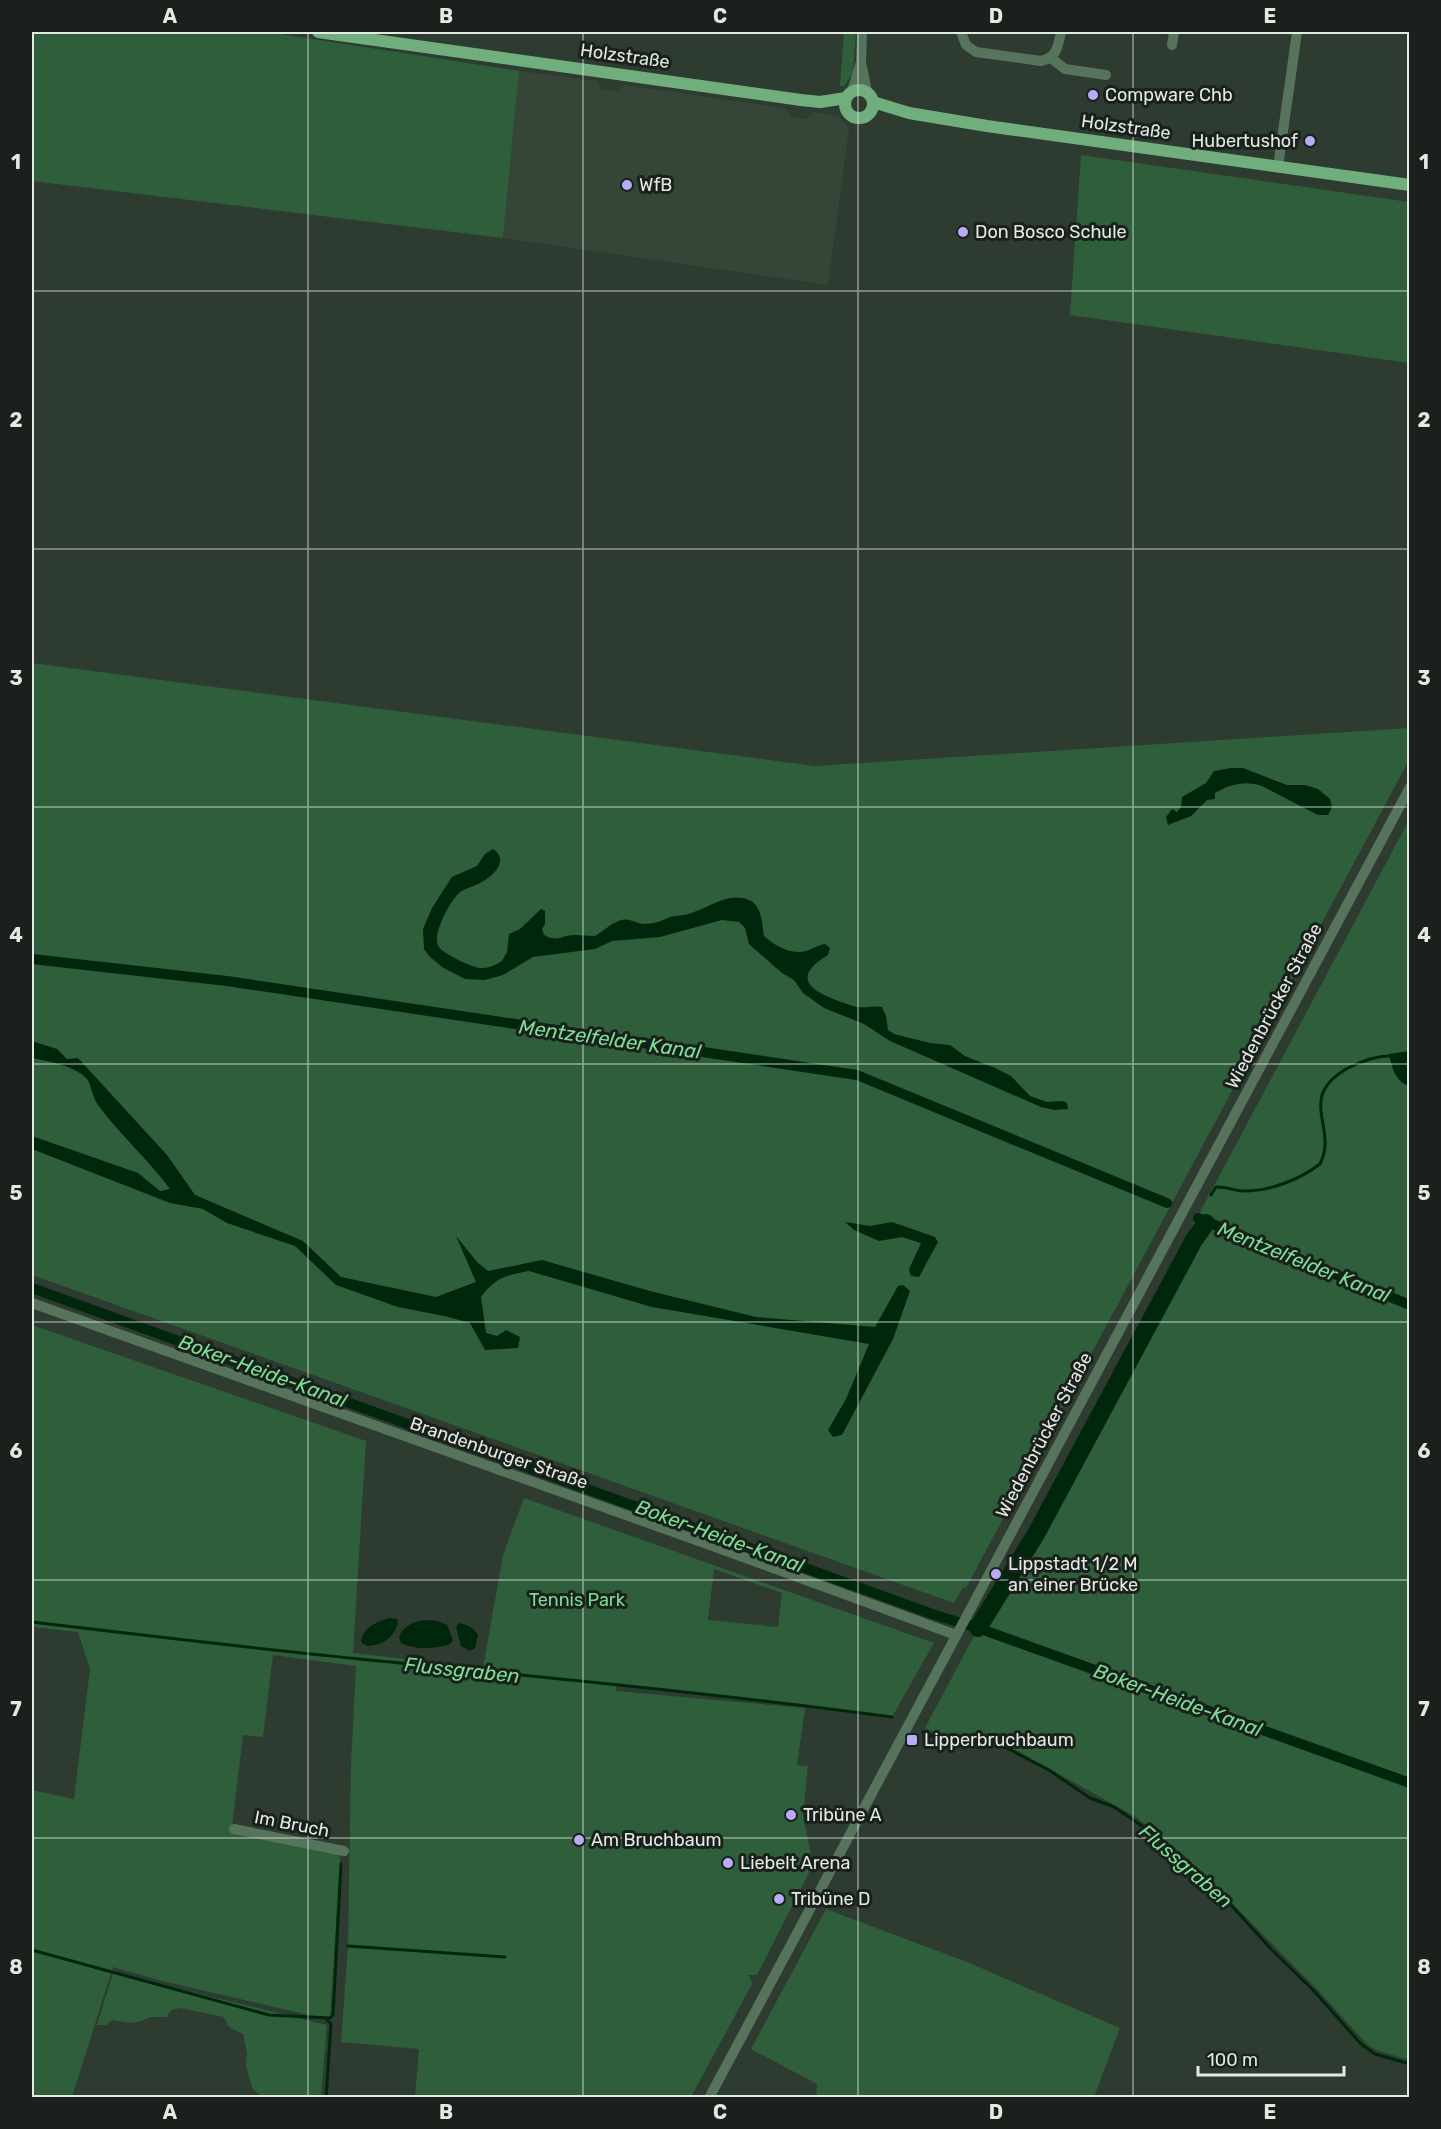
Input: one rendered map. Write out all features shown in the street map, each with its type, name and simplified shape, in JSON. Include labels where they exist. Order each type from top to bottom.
[{"type":"main road","name":"Holzstraße","points":[[318,32],[820,102],[848,100],[861,90],[870,102],[909,113],[1410,185]]},
{"type":"main road","name":"Holzstraße","points":[[848,100],[852,116],[858,118],[867,116],[870,102]]},
{"type":"street","points":[[862,32],[861,62],[870,102]]},
{"type":"street","points":[[960,32],[966,45],[976,52],[1041,61],[1051,58],[1058,47],[1061,32]]},
{"type":"street","points":[[1173,45],[1174,32]]},
{"type":"street","points":[[1278,167],[1298,32]]},
{"type":"street","points":[[1051,58],[1065,69],[1106,75]]},
{"type":"street","points":[[848,100],[861,62]]},
{"type":"street","name":"Wiedenbrücker Straße","points":[[709,2097],[1410,787]]},
{"type":"street","name":"Brandenburger Straße","points":[[32,1303],[957,1632]]},
{"type":"street","name":"Im Bruch","points":[[234,1829],[344,1851]]},
{"type":"shaded area","points":[[519,71],[596,81],[602,89],[617,91],[625,85],[785,108],[792,117],[806,119],[814,112],[839,116],[849,129],[828,285],[503,238]]},
{"type":"shaded area","points":[[1243,768],[1287,785],[1305,785],[1318,789],[1330,799],[1332,807],[1328,815],[1318,815],[1262,786],[1244,783],[1232,785],[1215,793],[1215,799],[1207,800],[1191,816],[1168,825],[1166,817],[1172,809],[1177,812],[1181,807],[1182,797],[1206,783],[1214,771]]},
{"type":"shaded area","points":[[493,849],[500,858],[498,868],[485,880],[456,896],[445,913],[438,934],[437,941],[441,950],[465,963],[483,968],[502,961],[507,952],[509,934],[520,929],[541,909],[545,911],[545,924],[542,929],[544,935],[556,939],[570,935],[595,936],[618,921],[628,920],[641,924],[658,922],[672,916],[695,912],[725,899],[741,898],[757,906],[761,915],[764,936],[778,946],[795,952],[806,951],[825,944],[830,948],[828,955],[814,965],[808,974],[808,981],[813,988],[831,998],[856,1007],[882,1007],[888,1030],[894,1034],[930,1043],[950,1045],[965,1056],[1011,1076],[1030,1096],[1047,1102],[1063,1101],[1067,1103],[1068,1109],[1055,1110],[1041,1107],[890,1041],[864,1024],[824,1008],[803,993],[794,980],[782,973],[749,944],[745,928],[739,922],[722,920],[660,937],[612,941],[595,949],[533,957],[503,975],[485,980],[465,979],[442,967],[429,956],[424,949],[423,929],[432,908],[452,877],[477,866],[485,854]]},
{"type":"shaded area","points":[[32,1041],[57,1049],[67,1059],[78,1058],[167,1155],[195,1195],[303,1241],[341,1277],[436,1297],[476,1282],[456,1236],[477,1262],[488,1271],[542,1260],[650,1291],[756,1317],[875,1327],[898,1286],[903,1285],[910,1291],[893,1339],[842,1435],[833,1437],[828,1430],[846,1399],[869,1344],[652,1307],[529,1271],[502,1278],[491,1285],[481,1297],[486,1333],[497,1336],[506,1330],[520,1337],[518,1348],[485,1350],[470,1323],[398,1307],[336,1285],[295,1246],[227,1223],[203,1209],[170,1203],[32,1149],[32,1136],[138,1173],[160,1191],[170,1189],[98,1105],[87,1079],[69,1067],[32,1058]]},
{"type":"shaded area","points":[[1410,1051],[1409,1086],[1397,1077],[1389,1054]]},
{"type":"shaded area","points":[[845,1222],[870,1226],[892,1222],[935,1237],[938,1242],[919,1277],[911,1276],[909,1269],[921,1243],[902,1237],[879,1241],[854,1230]]},
{"type":"shaded area","points":[[389,1618],[397,1619],[398,1624],[390,1637],[382,1643],[373,1645],[367,1646],[361,1642],[365,1632],[375,1623]]},
{"type":"shaded area","points":[[425,1620],[447,1625],[453,1640],[450,1644],[425,1648],[401,1643],[399,1637],[406,1627]]},
{"type":"shaded area","points":[[459,1623],[470,1627],[478,1635],[475,1648],[470,1651],[461,1646],[456,1627]]},
{"type":"green space","points":[[32,32],[267,32],[519,71],[503,238],[32,181]]},
{"type":"green space","points":[[844,32],[856,32],[853,73],[844,86],[840,86]]},
{"type":"green space","points":[[1081,155],[1409,202],[1409,363],[1070,315]]},
{"type":"green space","points":[[32,663],[815,766],[1409,728],[1409,760],[966,1588],[963,1587],[954,1603],[32,1275]]},
{"type":"green space","points":[[1409,820],[1409,2060],[1376,2050],[1367,2044],[1315,1987],[1187,1858],[1136,1817],[998,1740],[977,1737],[954,1741],[925,1728]]},
{"type":"green space","name":"Tennis Park","points":[[32,1325],[366,1441],[353,1653],[483,1668],[503,1555],[524,1498],[934,1643],[892,1717],[616,1684],[616,1691],[805,1708],[797,1765],[808,1766],[803,1816],[813,1865],[757,1975],[748,1975],[752,1984],[691,2097],[415,2097],[419,2049],[341,2042],[348,1946],[351,1763],[356,1666],[273,1655],[263,1737],[243,1735],[232,1826],[338,1854],[340,1859],[330,2018],[326,2019],[162,1981],[113,1967],[72,2097],[32,2097],[32,1790],[74,1799],[90,1669],[78,1632],[32,1627]],"holes":[[[714,1569],[782,1593],[778,1627],[708,1620]]]},
{"type":"green space","points":[[826,1909],[967,1962],[1120,2028],[1094,2097],[816,2097],[817,2084],[751,2049]]},
{"type":"green space","points":[[113,1973],[327,2025],[321,2097],[263,2097],[253,2090],[246,2066],[247,2053],[243,2034],[229,2027],[224,2017],[180,2008],[171,2010],[167,2017],[150,2017],[131,2023],[112,2020],[106,2025],[97,2025]]},
{"type":"waterway","name":"Mentzelfelder Kanal","points":[[32,959],[227,981],[857,1075],[1167,1203]]},
{"type":"waterway","points":[[1211,1195],[1216,1187],[1244,1191],[1274,1187],[1294,1180],[1320,1164],[1325,1138],[1321,1113],[1324,1090],[1332,1079],[1348,1068],[1378,1057],[1389,1056]]},
{"type":"waterway","name":"Mentzelfelder Kanal","points":[[1198,1218],[1410,1305]]},
{"type":"waterway","points":[[978,1628],[1036,1534],[1194,1240],[1206,1223]]},
{"type":"waterway","name":"Boker-Heide-Kanal","points":[[32,1288],[935,1615],[978,1628],[1410,1783]]},
{"type":"waterway","name":"Flussgraben","points":[[32,1622],[693,1693],[892,1717]]},
{"type":"waterway","name":"Flussgraben","points":[[923,1732],[950,1744],[980,1740],[997,1743],[1049,1770],[1090,1798],[1114,1807],[1148,1830],[1221,1894],[1271,1949],[1314,1991],[1361,2044],[1375,2054],[1410,2064]]},
{"type":"waterway","points":[[32,1950],[269,2015],[330,2018],[333,2015],[341,1864]]},
{"type":"waterway","points":[[348,1946],[505,1957]]},
{"type":"waterway","points":[[326,2098],[331,2024],[327,2020]]},
{"type":"place","name":"Compware Chb","points":[[1093,95]]},
{"type":"place","name":"Hubertushof","points":[[1310,141]]},
{"type":"place","name":"WfB","points":[[627,185]]},
{"type":"place","name":"Don Bosco Schule","points":[[963,232]]},
{"type":"place","name":"Lippstadt 1/2 M an einer Brücke","points":[[996,1574]]},
{"type":"place","name":"Lipperbruchbaum","points":[[912,1740]]},
{"type":"place","name":"Tribüne A","points":[[791,1815]]},
{"type":"place","name":"Am Bruchbaum","points":[[579,1840]]},
{"type":"place","name":"Liebelt Arena","points":[[728,1863]]},
{"type":"place","name":"Tribüne D","points":[[779,1899]]}]
